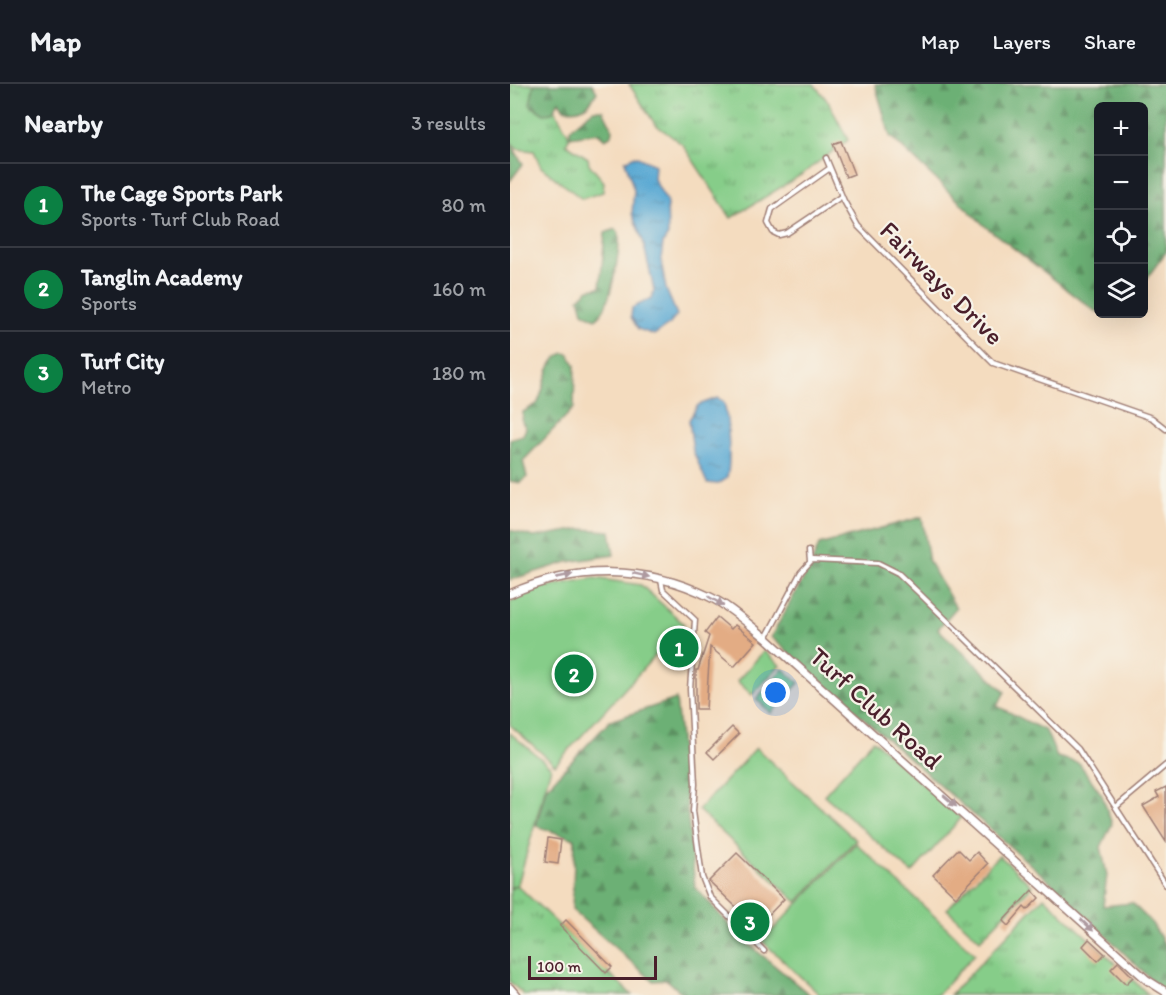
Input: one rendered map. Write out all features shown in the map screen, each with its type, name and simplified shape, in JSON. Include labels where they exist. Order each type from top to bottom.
[{"type":"street","name":"Turf Club Road","points":[[510,594],[538,581],[579,573],[621,571],[661,580],[711,597],[766,638],[1147,980],[1166,992]]},
{"type":"street","points":[[510,988],[516,995]]},
{"type":"lane","name":"Fairways Drive","points":[[826,158],[858,226],[993,363],[1152,417],[1166,429]]},
{"type":"lane","points":[[830,168],[772,209],[768,219],[770,228],[779,235],[791,231],[842,196]]},
{"type":"lane","points":[[766,638],[810,561],[809,551]]},
{"type":"lane","points":[[810,561],[837,559],[878,563],[898,573],[966,636],[1070,740],[1166,885]]},
{"type":"lane","points":[[661,580],[663,590],[695,620],[690,689],[693,811],[702,877],[710,897],[764,951]]},
{"type":"lane","points":[[1116,807],[1166,765]]},
{"type":"green space","points":[[510,84],[540,84],[570,137],[566,144],[588,158],[589,164],[604,182],[603,192],[582,199],[541,167],[534,151],[517,149],[510,141]]},
{"type":"green space","points":[[534,84],[592,84],[597,92],[587,105],[580,109],[564,109],[559,101],[552,113],[544,114],[530,105]]},
{"type":"green space","points":[[629,84],[814,84],[829,103],[848,140],[801,175],[731,218],[683,145],[655,124]]},
{"type":"green space","points":[[875,84],[1166,84],[1166,252],[1148,277],[1148,102],[1094,102],[1094,310],[986,227],[890,136]]},
{"type":"green space","points":[[593,110],[603,110],[613,130],[612,135],[605,139],[598,133],[570,137],[570,129]]},
{"type":"green space","points":[[510,142],[523,164],[510,181]]},
{"type":"green space","points":[[615,229],[619,233],[619,241],[610,294],[600,315],[595,319],[583,312],[579,298],[589,289],[600,287],[605,233]]},
{"type":"green space","points":[[564,353],[569,354],[575,365],[574,408],[523,461],[527,477],[521,483],[510,481],[510,439],[523,435],[526,428],[522,422],[523,412],[537,404],[549,368]]},
{"type":"green space","points":[[922,517],[929,562],[956,608],[938,629],[1005,692],[997,706],[1046,731],[1057,757],[1079,763],[1102,795],[1112,824],[1101,847],[1107,875],[1103,906],[1132,903],[1151,922],[1166,946],[1166,994],[1056,887],[771,637],[811,565],[819,545]]},
{"type":"green space","points":[[581,529],[610,531],[614,555],[568,562],[510,580],[510,530],[534,537]]},
{"type":"green space","points":[[594,578],[641,585],[684,624],[555,765],[510,725],[510,602],[532,589]]},
{"type":"green space","points":[[764,651],[780,665],[752,695],[737,681]]},
{"type":"green space","points":[[783,669],[799,683],[771,713],[756,699]]},
{"type":"green space","points":[[676,699],[695,887],[739,936],[810,995],[684,995],[667,980],[653,981],[572,910],[575,839],[536,826],[546,788],[610,721]]},
{"type":"green space","points":[[510,733],[551,767],[518,884],[510,888]]},
{"type":"green space","points":[[873,740],[961,818],[912,873],[824,795]]},
{"type":"green space","points":[[756,748],[856,840],[797,902],[698,810]]},
{"type":"green space","points":[[856,843],[975,954],[937,995],[820,995],[762,941]]},
{"type":"green space","points":[[999,855],[1032,886],[980,940],[947,909]]},
{"type":"green space","points":[[517,885],[632,995],[524,995],[510,982],[510,889]]},
{"type":"green space","points":[[1044,897],[1149,995],[950,995]]},
{"type":"water","points":[[635,156],[655,165],[654,179],[667,202],[668,235],[663,243],[661,260],[666,289],[677,315],[670,324],[654,335],[638,329],[631,317],[632,308],[652,298],[654,290],[643,241],[632,214],[634,190],[625,161]]},
{"type":"water","points":[[717,398],[723,401],[725,407],[729,453],[726,479],[717,484],[707,483],[693,451],[689,420],[698,405]]},
{"type":"building","points":[[841,141],[854,174],[846,177],[833,144]]},
{"type":"building","points":[[717,617],[731,629],[735,625],[756,642],[734,667],[710,647],[706,709],[696,709],[696,670],[698,670],[709,636],[705,633]]},
{"type":"building","points":[[732,727],[739,734],[714,759],[707,752]]},
{"type":"building","points":[[1166,787],[1166,842],[1143,806],[1159,797],[1156,792]]},
{"type":"building","points":[[548,838],[561,840],[558,864],[545,862]]},
{"type":"building","points":[[958,849],[969,860],[977,852],[988,864],[956,897],[933,875]]},
{"type":"building","points":[[737,853],[784,899],[757,927],[709,881]]},
{"type":"building","points":[[1032,890],[1039,898],[1027,910],[1024,907],[1008,926],[1003,921]]},
{"type":"building","points":[[566,920],[612,967],[606,973],[560,926]]},
{"type":"building","points":[[1089,939],[1105,954],[1098,961],[1083,946]]},
{"type":"building","points":[[1118,962],[1133,977],[1126,984],[1111,969]]},
{"type":"place","name":"The Cage Sports Park","points":[[679,648]]},
{"type":"place","name":"Tanglin Academy","points":[[574,674]]},
{"type":"place","name":"Turf City","points":[[750,922]]}]
